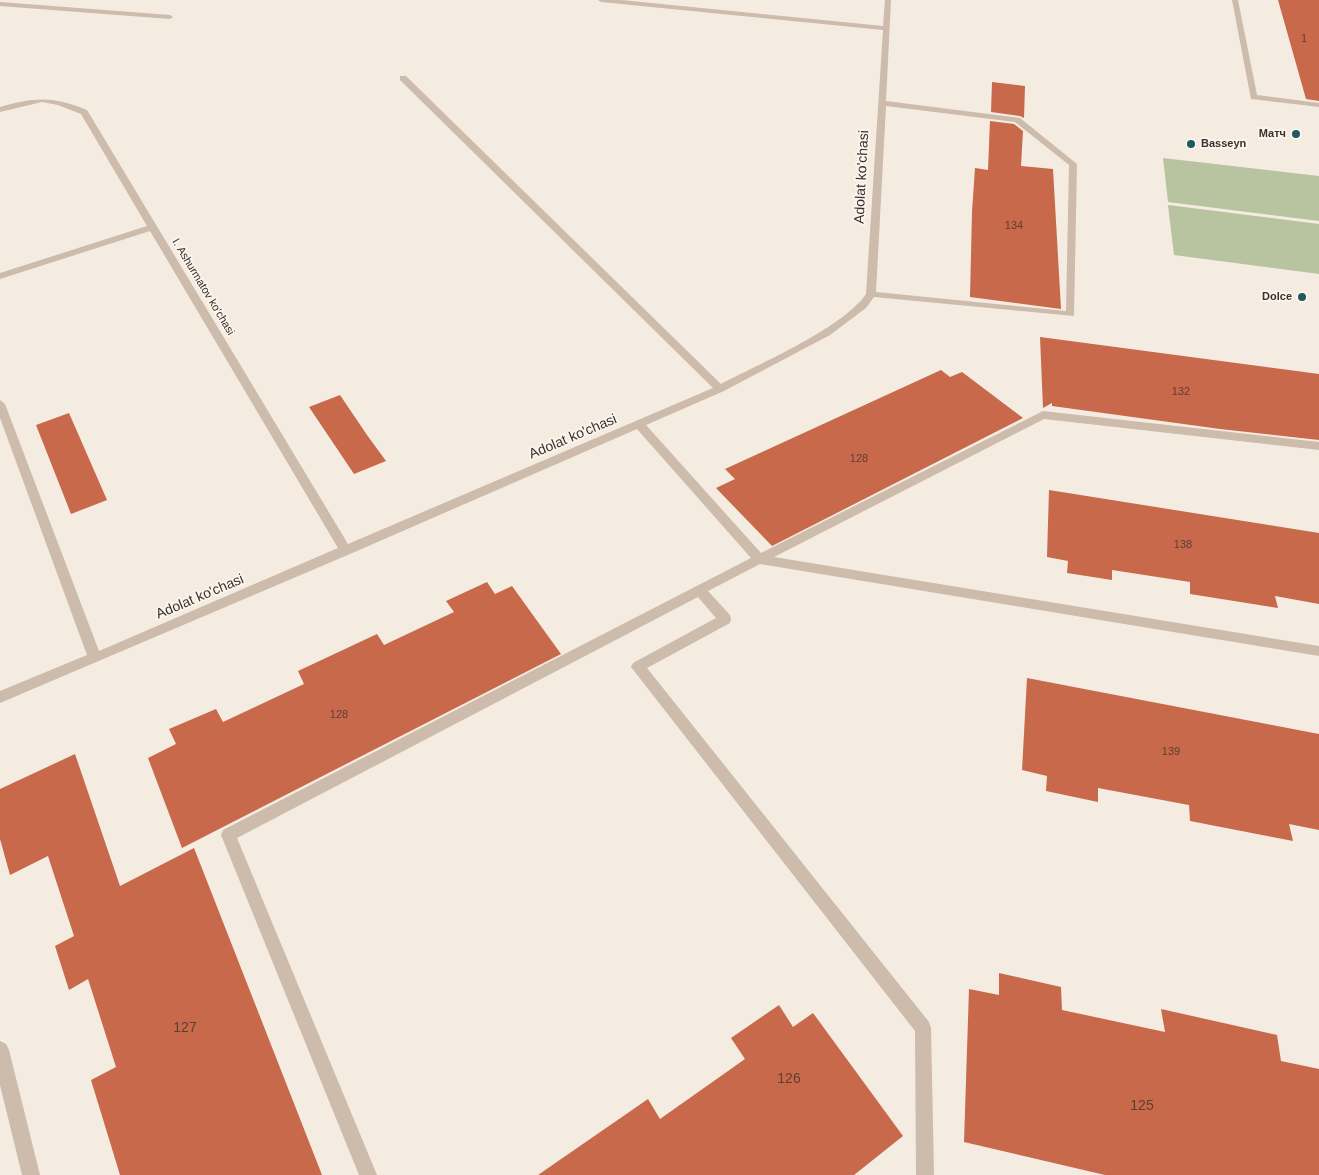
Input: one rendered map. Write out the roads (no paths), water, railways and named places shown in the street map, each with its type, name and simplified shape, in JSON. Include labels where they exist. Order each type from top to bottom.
[{"type":"street","points":[[601,0],[886,28]]},
{"type":"street","name":"Adolat ko'chasi","points":[[0,697],[346,551],[720,389],[826,332],[863,306],[871,294],[888,0]]},
{"type":"street","points":[[1235,0],[1254,97],[1319,106]]},
{"type":"street","points":[[0,4],[170,17]]},
{"type":"street","points":[[403,78],[720,389]]},
{"type":"street","name":"I. Ashurmatov ko'chasi","points":[[0,110],[34,100],[60,101],[84,112],[346,551]]},
{"type":"street","points":[[871,294],[1071,314],[1073,164],[1017,120],[881,103]]},
{"type":"street","points":[[0,276],[153,227]]},
{"type":"street","points":[[0,404],[95,658]]},
{"type":"street","points":[[368,1175],[228,835],[759,559],[1043,415],[1319,446]]},
{"type":"street","points":[[640,424],[759,559],[1319,651]]},
{"type":"street","points":[[699,590],[725,619],[638,667],[923,1028],[925,1175]]},
{"type":"street","points":[[0,1050],[31,1175]]},
{"type":"place","name":"Матч","points":[[1296,134]]},
{"type":"place","name":"Basseyn","points":[[1191,144]]},
{"type":"place","name":"Dolce","points":[[1302,297]]}]
